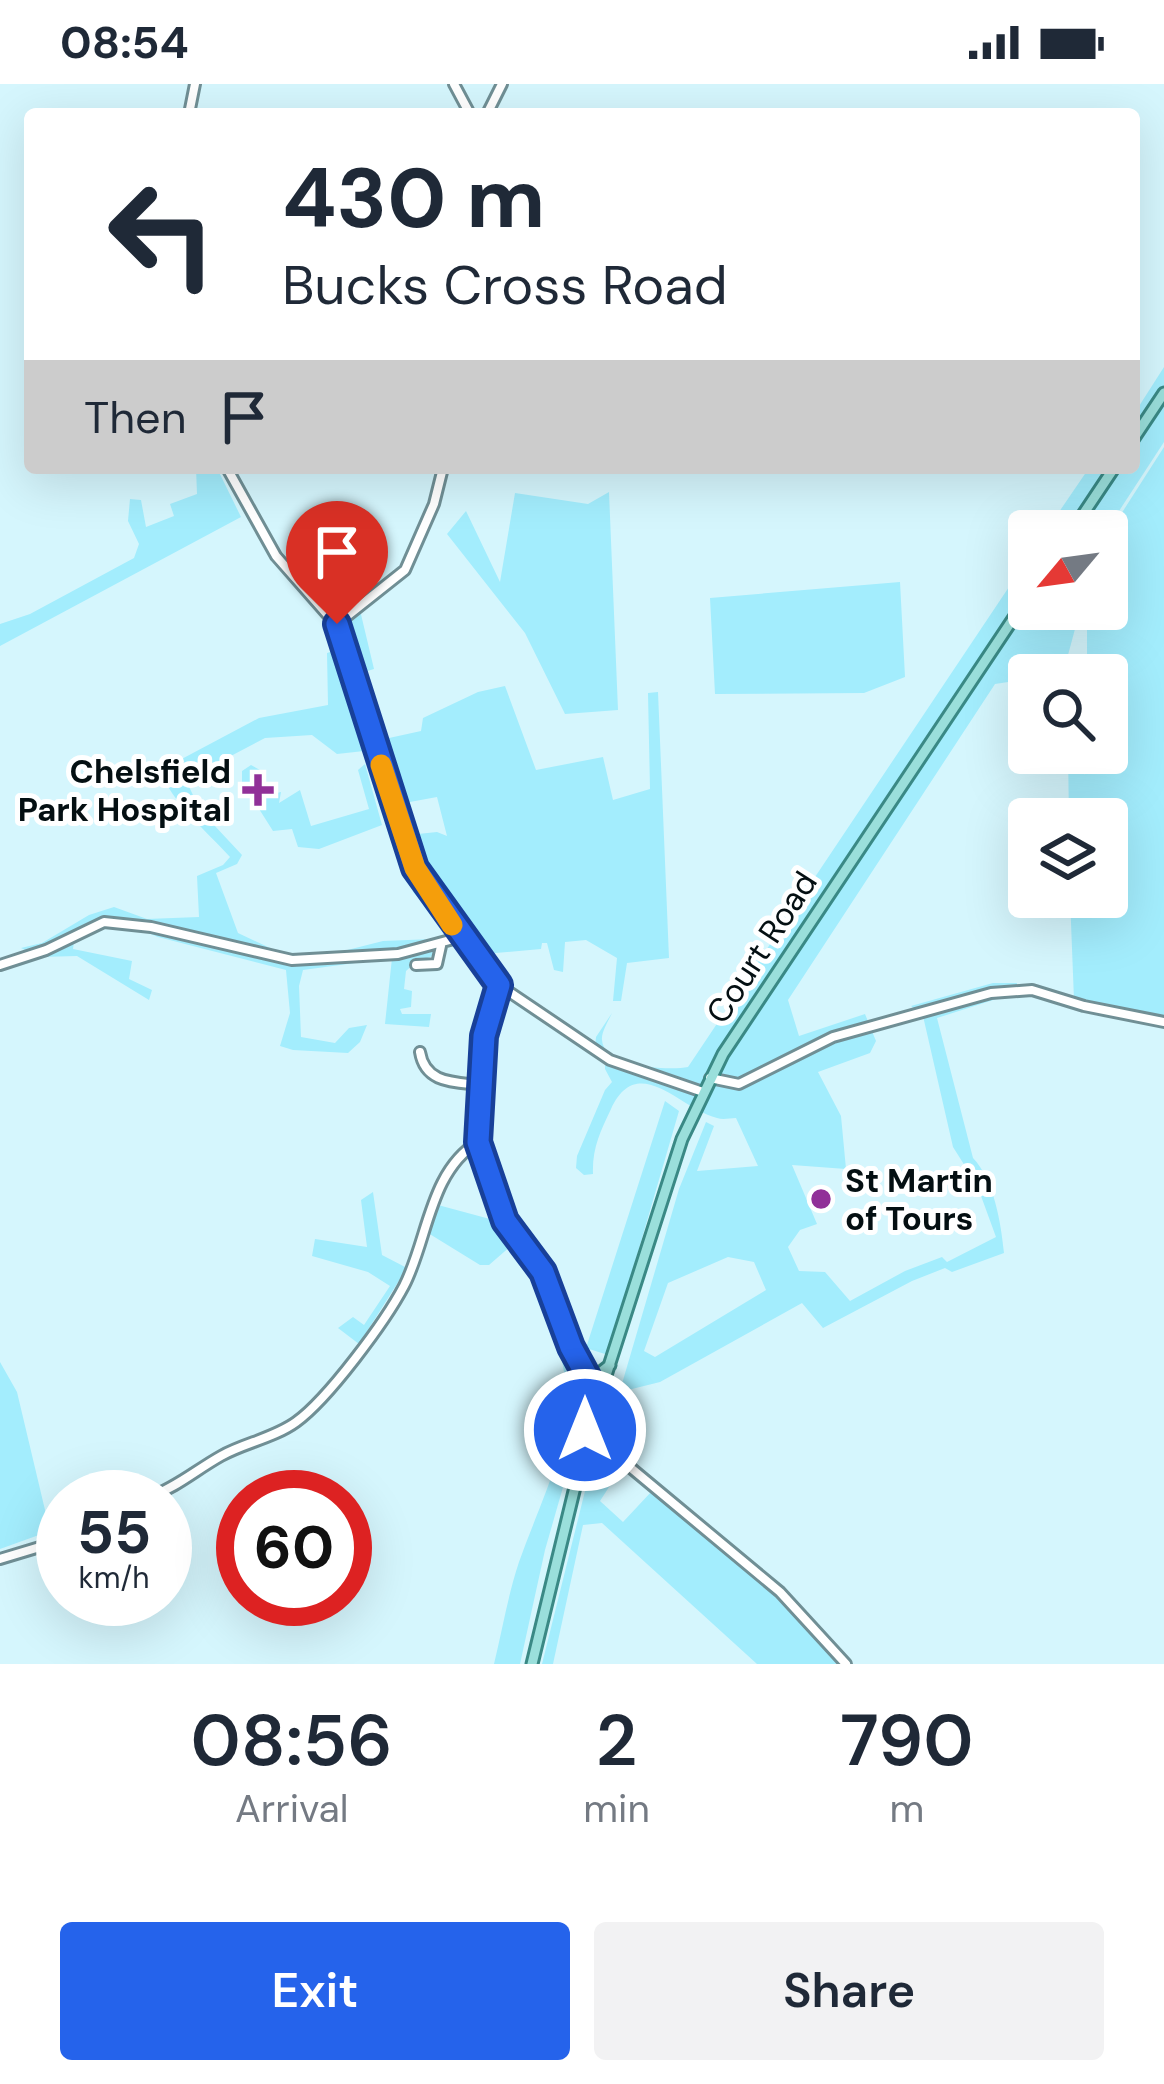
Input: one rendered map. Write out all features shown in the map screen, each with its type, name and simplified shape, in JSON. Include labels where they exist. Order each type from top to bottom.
[{"type":"main road","points":[[1140,429],[1164,393]]},
{"type":"main road","points":[[1086,510],[1110,474]]},
{"type":"main road","name":"Court Road","points":[[532,1664],[584,1450],[676,1155],[703,1092],[768,983],[1008,626]]},
{"type":"main road","points":[[603,1389],[595,1394],[589,1383],[610,1365]]},
{"type":"main road","name":"Court Road","points":[[589,1383],[596,1421]]},
{"type":"street","points":[[229,474],[276,556],[337,624],[413,864],[461,938],[499,985],[617,1065],[703,1092]]},
{"type":"street","points":[[337,624],[405,570],[434,504],[442,474]]},
{"type":"street","points":[[0,965],[46,950],[104,922],[151,927],[292,960],[398,954],[461,938]]},
{"type":"street","points":[[416,965],[437,964],[441,946]]},
{"type":"street","points":[[499,985],[487,1022],[478,1142],[505,1221],[543,1272],[589,1383]]},
{"type":"street","points":[[710,1078],[729,1084],[746,1082],[833,1037],[991,992],[1032,990],[1164,1022]]},
{"type":"street","points":[[420,1052],[423,1066],[435,1078],[479,1085]]},
{"type":"street","points":[[192,1476],[219,1457],[294,1424],[368,1343],[405,1284],[442,1186],[478,1142]]},
{"type":"street","points":[[596,1421],[632,1468],[780,1592],[846,1664]]},
{"type":"street","points":[[0,1559],[36,1548]]},
{"type":"shaded area","points":[[1164,367],[1164,442],[1120,510],[1060,510],[1085,474],[1140,474],[1140,405]]},
{"type":"shaded area","points":[[1164,447],[1164,1017],[1074,1000],[1071,918],[1128,918],[1128,798],[1069,798],[1068,774],[1128,774],[1128,654],[1087,654],[1087,630],[1128,630],[1128,510],[1124,510]]},
{"type":"shaded area","points":[[196,474],[220,474],[241,517],[0,646],[0,624],[30,614],[134,558],[139,544],[128,521],[130,499],[141,500],[146,527],[174,516],[170,504],[197,494]]},
{"type":"shaded area","points":[[609,492],[618,710],[565,714],[525,633],[447,534],[466,511],[500,582],[515,493],[588,504]]},
{"type":"shaded area","points":[[900,582],[905,677],[864,693],[715,694],[710,598]]},
{"type":"shaded area","points":[[354,585],[374,669],[364,672],[379,723],[368,728],[364,751],[337,754],[312,735],[265,738],[184,776],[200,810],[242,855],[237,864],[216,873],[238,933],[300,962],[383,941],[433,939],[438,954],[406,971],[404,989],[412,991],[411,1007],[400,1009],[402,1014],[431,1014],[429,1027],[385,1024],[392,958],[303,970],[301,1037],[335,1043],[349,1028],[367,1025],[360,1042],[348,1053],[280,1046],[290,1013],[286,970],[134,927],[103,928],[74,941],[73,949],[132,961],[129,979],[152,990],[149,1000],[77,956],[40,957],[21,948],[42,943],[89,915],[114,907],[147,919],[199,917],[197,876],[230,857],[181,805],[161,770],[259,718],[328,705],[327,653],[343,648],[340,608]]},
{"type":"shaded area","points":[[1008,588],[1008,630],[1075,630],[1068,654],[1008,654],[1008,682],[995,684],[788,1000],[799,1036],[865,1014],[876,1041],[870,1053],[818,1072],[841,1116],[846,1169],[792,1165],[817,1224],[800,1230],[788,1247],[799,1271],[825,1272],[850,1301],[905,1271],[942,1257],[947,1262],[996,1237],[977,1185],[953,1147],[923,1016],[911,1006],[993,983],[1017,983],[1015,993],[937,1018],[973,1158],[995,1202],[1004,1253],[912,1281],[823,1328],[802,1303],[660,1382],[628,1390],[638,1421],[626,1433],[631,1453],[600,1501],[623,1522],[652,1491],[777,1592],[840,1664],[757,1664],[602,1523],[583,1525],[553,1664],[542,1664],[588,1479],[619,1394],[679,1189],[706,1122],[714,1126],[697,1171],[758,1166],[736,1118],[703,1113],[647,1084],[622,1092],[611,1109],[598,1141],[593,1174],[584,1175],[576,1168],[577,1156],[612,1082],[605,1059],[595,1047],[612,1013],[602,1040],[605,1049],[625,1061],[688,1067]],"holes":[[[728,1257],[754,1262],[766,1290],[655,1357],[644,1351],[668,1283]]]},
{"type":"shaded area","points":[[505,686],[536,770],[603,757],[613,800],[650,789],[648,693],[658,692],[669,958],[627,963],[621,1001],[613,1001],[617,958],[586,940],[565,942],[563,972],[554,970],[547,943],[541,949],[484,954],[448,907],[442,922],[413,892],[389,812],[406,810],[418,834],[447,836],[437,797],[399,804],[380,740],[421,731],[423,718],[478,692]]},
{"type":"shaded area","points":[[365,764],[382,825],[319,849],[298,847],[292,829],[273,831],[242,782],[242,771],[251,765],[260,770],[263,778],[256,784],[265,796],[281,792],[279,803],[300,790],[311,826],[369,809],[358,770]]},
{"type":"shaded area","points":[[665,1101],[679,1111],[608,1355],[586,1348]]},
{"type":"shaded area","points":[[373,1192],[382,1255],[407,1268],[359,1344],[338,1328],[353,1317],[364,1325],[390,1286],[368,1272],[312,1256],[315,1239],[367,1247],[361,1200]]},
{"type":"shaded area","points":[[438,1205],[501,1222],[513,1244],[489,1265],[480,1265],[428,1233]]},
{"type":"shaded area","points":[[560,1353],[577,1372],[580,1428],[545,1550],[520,1664],[494,1664],[515,1575],[563,1435],[565,1381]]},
{"type":"shaded area","points":[[0,1362],[17,1392],[36,1472],[36,1536],[0,1549]]},
{"type":"slow traffic","points":[[381,765],[411,859],[452,925]]},
{"type":"place","name":"Chelsfield Park Hospital","points":[[258,790]]},
{"type":"place","name":"St Martin of Tours","points":[[821,1199]]},
{"type":"route","points":[[337,624],[415,868],[499,985],[484,1036],[478,1142],[505,1221],[543,1272],[571,1347],[589,1380],[591,1408],[585,1430]]}]
